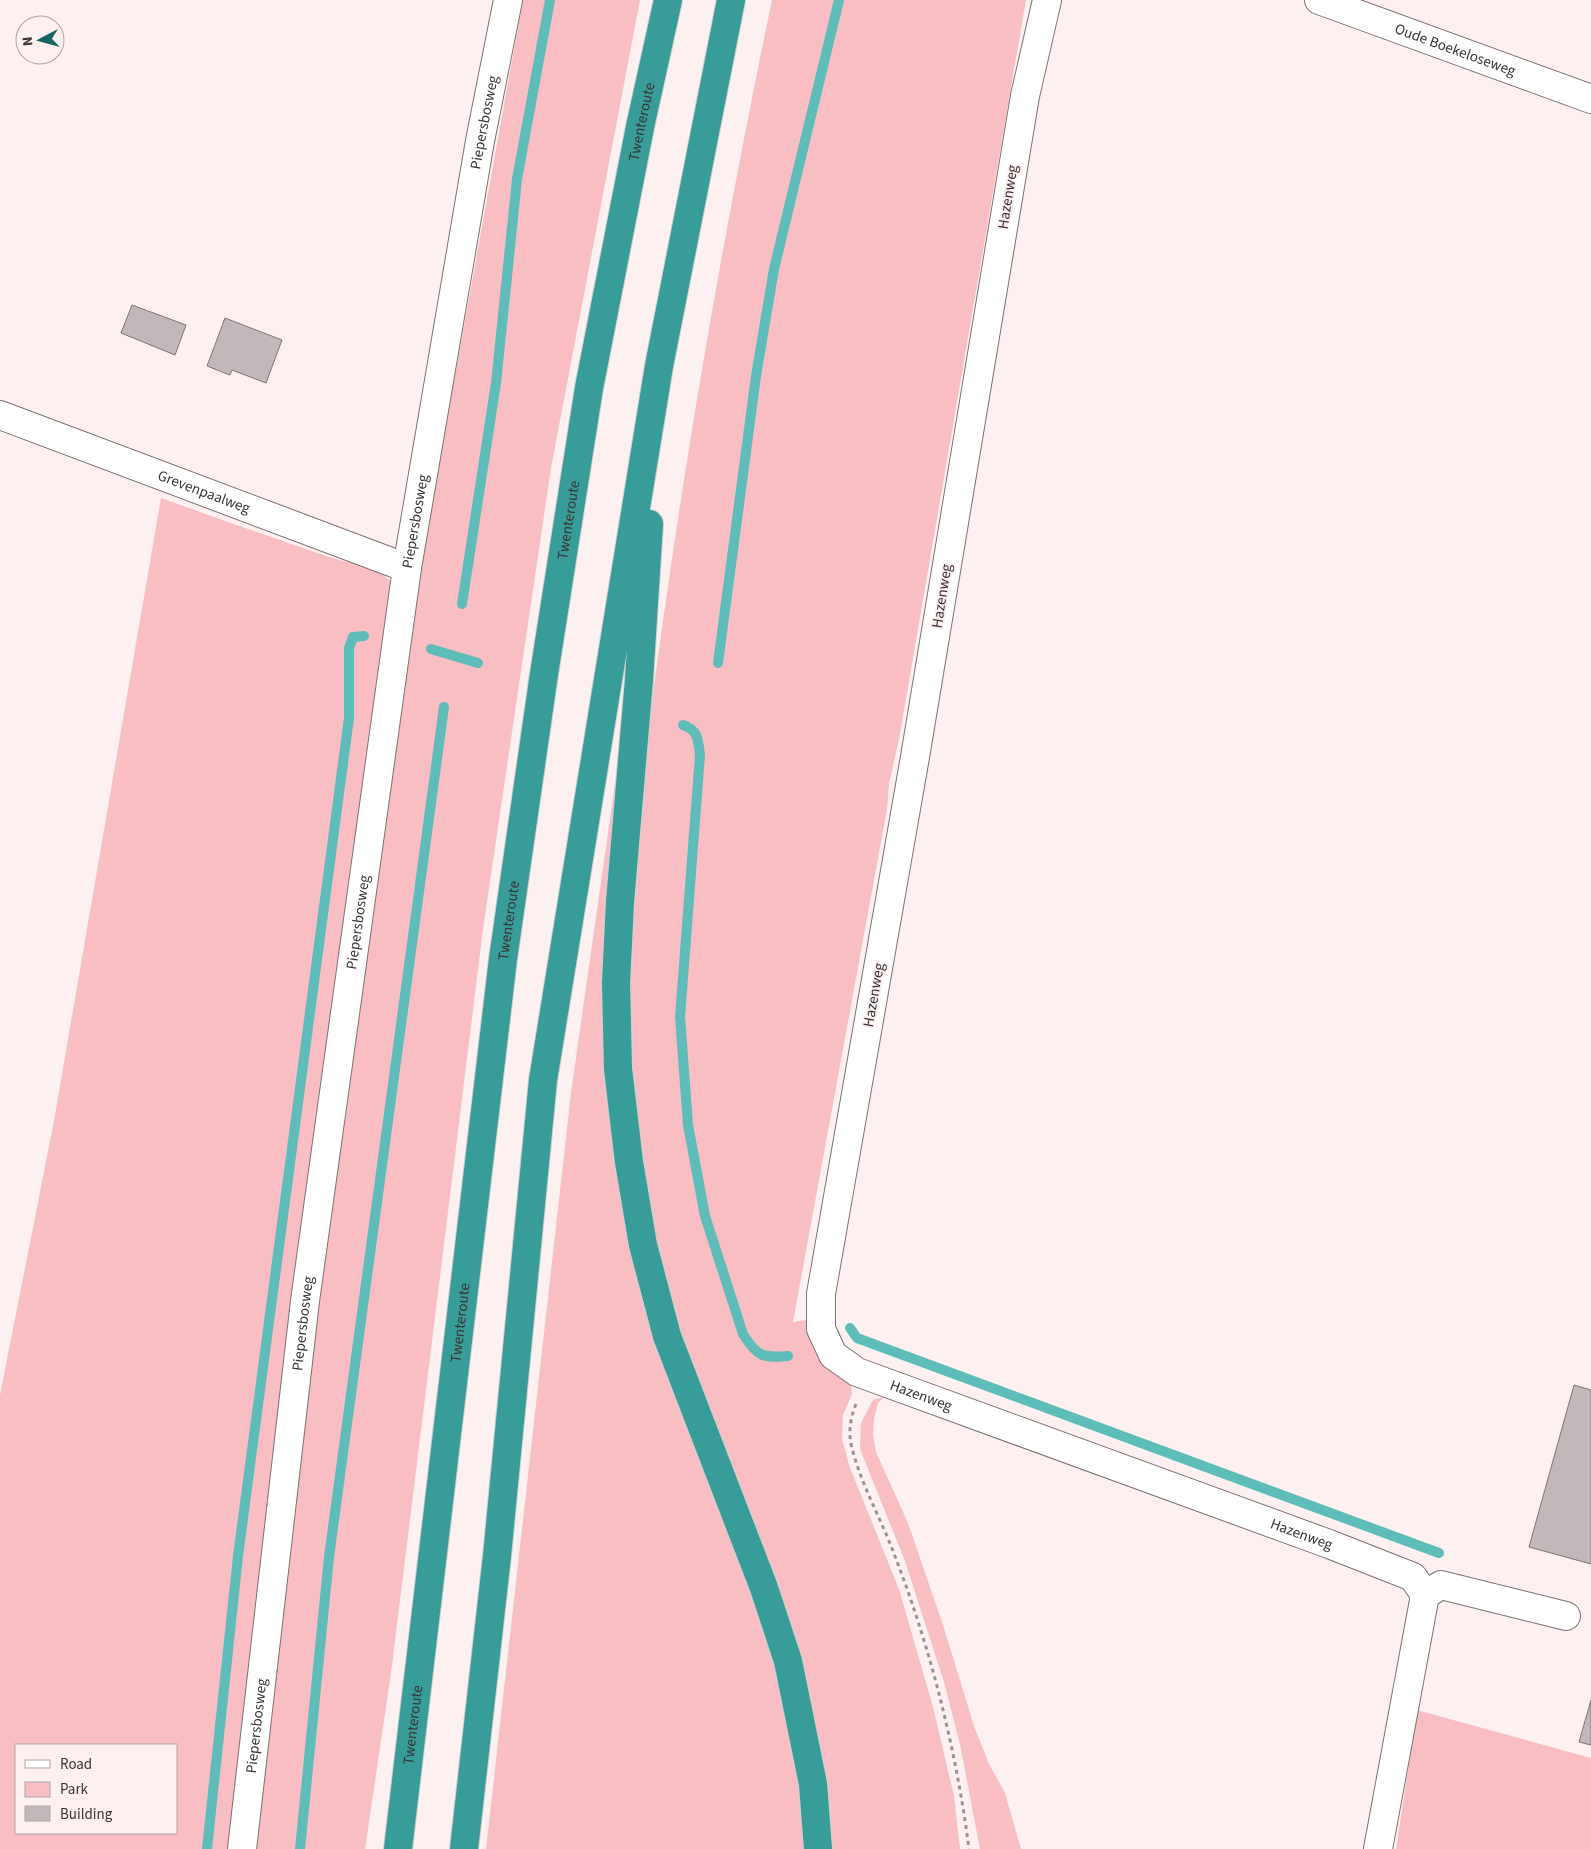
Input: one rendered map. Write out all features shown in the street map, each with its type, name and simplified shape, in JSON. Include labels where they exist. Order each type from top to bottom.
[{"type":"highway","name":"Twenteroute","points":[[398,1849],[502,969],[541,693],[589,388],[640,128],[668,0]]},
{"type":"highway","points":[[464,1849],[497,1556],[543,1080],[659,366],[731,0]]},
{"type":"highway","points":[[659,366],[639,680],[620,911],[616,983],[619,1078],[629,1162],[643,1245],[668,1336],[764,1588],[788,1662],[813,1784],[818,1849]]},
{"type":"street","name":"Piepersbosweg","points":[[242,1849],[305,1301],[407,568],[479,151],[508,0]]},
{"type":"street","name":"Hazenweg","points":[[1047,0],[1025,96],[920,728],[821,1294],[821,1329],[832,1356],[857,1372],[1329,1544],[1413,1577],[1425,1595]]},
{"type":"street","name":"Oude Boekeloseweg","points":[[1319,0],[1591,99]]},
{"type":"street","name":"Grevenpaalweg","points":[[0,415],[407,568]]},
{"type":"street","points":[[1378,1849],[1425,1595],[1441,1585],[1566,1616]]},
{"type":"path","points":[[868,1376],[852,1414],[850,1433],[852,1446],[893,1551],[930,1661],[958,1782],[969,1849]]},
{"type":"green space","points":[[523,0],[640,0],[551,468],[483,929],[391,1673],[365,1849],[256,1849],[317,1313],[420,569]]},
{"type":"green space","points":[[772,0],[1026,0],[900,734],[889,784],[887,809],[793,1322],[806,1320],[807,1330],[817,1356],[829,1370],[847,1379],[851,1385],[852,1394],[843,1415],[842,1439],[850,1468],[899,1589],[933,1707],[954,1796],[960,1849],[829,1849],[695,1373],[664,1275],[654,1238],[641,1164],[630,1025],[630,955],[639,815],[655,676],[676,531],[727,227]]},
{"type":"green space","points":[[161,498],[326,556],[361,565],[376,571],[392,582],[233,1849],[0,1849],[0,1395],[54,1121]]},
{"type":"green space","points":[[625,713],[623,1189],[771,1643],[798,1761],[806,1849],[486,1849],[571,1093]]},
{"type":"green space","points":[[884,1397],[878,1403],[874,1419],[873,1435],[876,1452],[908,1523],[943,1625],[974,1726],[989,1764],[1005,1793],[1021,1849],[980,1849],[960,1744],[944,1682],[905,1561],[860,1449],[861,1423],[873,1400]]},
{"type":"green space","points":[[1417,1710],[1591,1758],[1591,1849],[1396,1849]]},
{"type":"building","points":[[132,305],[186,325],[175,355],[121,333]]},
{"type":"building","points":[[225,318],[282,340],[266,383],[232,370],[230,375],[207,366]]},
{"type":"building","points":[[1574,1385],[1591,1390],[1591,1564],[1529,1547]]},
{"type":"building","points":[[1591,1700],[1591,1745],[1579,1742]]},
{"type":"waterway","points":[[462,604],[496,383],[517,179],[550,0]]},
{"type":"waterway","points":[[718,663],[756,376],[774,269],[839,0]]},
{"type":"waterway","points":[[207,1849],[238,1556],[349,718],[349,648],[353,637],[364,636]]},
{"type":"waterway","points":[[431,649],[478,663]]},
{"type":"waterway","points":[[300,1849],[329,1557],[444,707]]},
{"type":"waterway","points":[[683,725],[694,732],[699,744],[700,755],[680,1017],[688,1125],[705,1216],[743,1334],[752,1347],[761,1354],[772,1357],[788,1356]]},
{"type":"waterway","points":[[850,1328],[857,1338],[1439,1553]]}]
